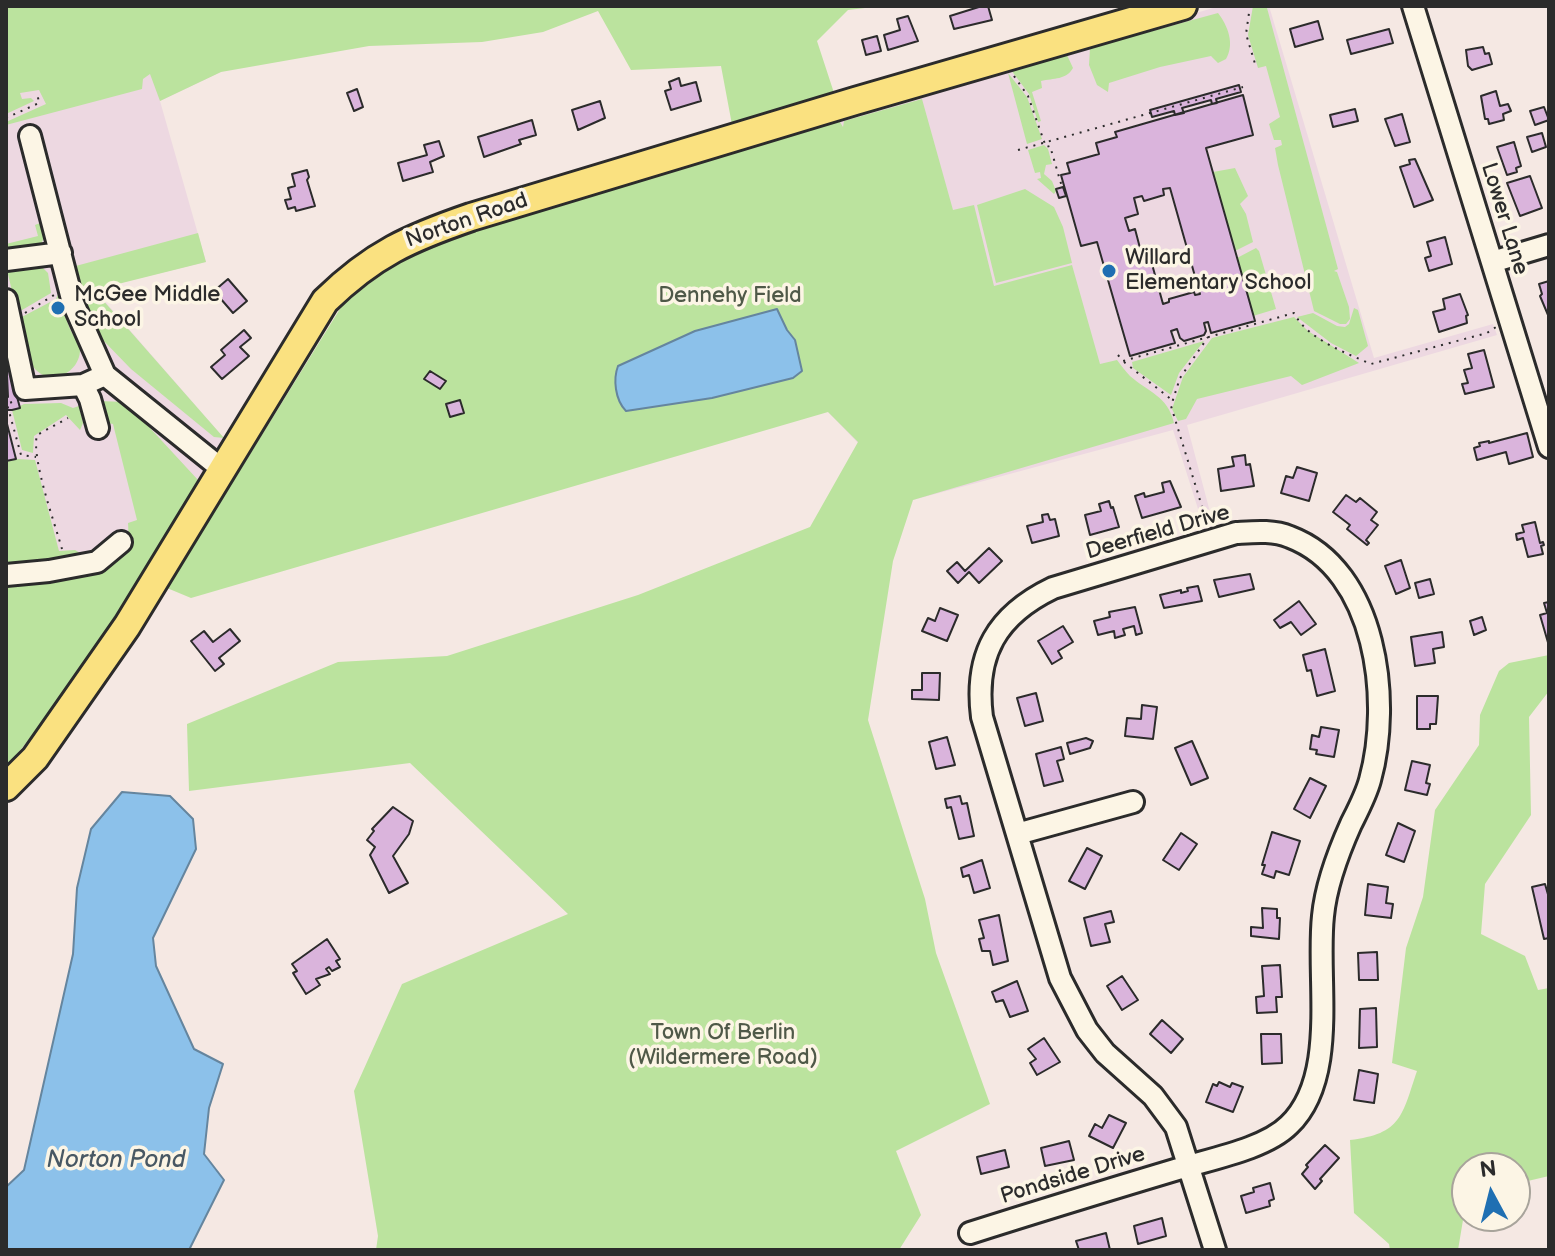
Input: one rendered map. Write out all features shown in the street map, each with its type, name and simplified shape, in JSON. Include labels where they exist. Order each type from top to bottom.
[{"type":"main road","name":"Norton Road","points":[[6,787],[35,758],[127,626],[325,301],[348,278],[390,249],[415,236],[471,217],[1183,6]]},
{"type":"street","name":"Lower Lane","points":[[1413,6],[1549,447]]},
{"type":"street","points":[[30,136],[73,303],[105,375],[223,470]]},
{"type":"street","points":[[1492,262],[1549,245]]},
{"type":"street","points":[[6,260],[61,253]]},
{"type":"street","points":[[6,300],[25,389],[83,385],[105,375]]},
{"type":"street","points":[[83,385],[98,428]]},
{"type":"street","name":"Deerfield Drive","points":[[1190,1165],[1260,1143],[1288,1127],[1305,1107],[1315,1082],[1320,1047],[1323,917],[1329,882],[1370,781],[1378,743],[1379,708],[1374,660],[1362,615],[1347,582],[1330,561],[1310,546],[1287,536],[1262,531],[1236,533],[1053,588],[1031,599],[1012,613],[998,631],[981,672],[979,693],[982,717],[1050,948],[1073,1007],[1105,1053],[1165,1109],[1176,1127],[1215,1250]]},
{"type":"street","points":[[6,575],[97,562],[121,542]]},
{"type":"street","points":[[1017,834],[1133,802]]},
{"type":"street","name":"Pondside Drive","points":[[970,1233],[1190,1165]]},
{"type":"path","points":[[1250,6],[1246,34],[1256,67]]},
{"type":"path","points":[[1009,70],[1028,96],[1046,147],[1050,146],[1062,187]]},
{"type":"path","points":[[1018,150],[1243,87]]},
{"type":"path","points":[[6,118],[39,103],[37,92]]},
{"type":"path","points":[[10,321],[52,298],[57,291]]},
{"type":"path","points":[[1123,361],[1294,313],[1311,332],[1371,364],[1487,333],[1499,325]]},
{"type":"path","points":[[1208,336],[1180,378],[1172,410],[1208,526]]},
{"type":"path","points":[[1118,355],[1156,390],[1173,401]]},
{"type":"path","points":[[16,401],[7,404],[21,455],[37,458]]},
{"type":"path","points":[[62,549],[37,458],[37,435],[68,418]]},
{"type":"shaded area","name":"McGee Middle School","points":[[6,6],[221,72],[160,101],[206,262],[94,289],[224,438],[107,629],[6,630]]},
{"type":"shaded area","name":"Willard Elementary School","points":[[1220,6],[1269,6],[1374,358],[1493,324],[1497,335],[1187,425],[1214,527],[1205,531],[1173,430],[913,500],[828,412],[837,117]]},
{"type":"green space","points":[[6,6],[882,6],[848,10],[817,41],[835,96],[733,130],[721,66],[631,70],[598,11],[543,32],[482,42],[369,46],[221,72],[160,101],[150,74],[143,79],[142,89],[6,125],[6,122],[46,104],[39,90],[20,93],[22,99],[31,98],[34,101],[6,114]]},
{"type":"green space","points":[[1253,6],[1267,8],[1338,269],[1334,271],[1349,307],[1350,319],[1346,324],[1314,311],[1278,165],[1275,148],[1282,145],[1281,140],[1274,140],[1269,124],[1280,117],[1266,66],[1258,68],[1248,35]]},
{"type":"green space","points":[[1218,13],[1229,35],[1230,47],[1226,59],[1218,63],[1211,56],[1160,67],[1109,83],[1108,92],[1097,85],[1089,65],[1090,48]]},
{"type":"green space","points":[[1067,55],[1073,68],[1070,72],[1059,78],[1041,81],[1042,88],[1032,92],[1041,121],[1038,122],[1029,94],[1011,70]]},
{"type":"green space","points":[[1008,73],[1027,97],[1042,139],[1027,144]]},
{"type":"green space","points":[[922,99],[953,210],[974,205],[994,286],[1072,265],[1100,364],[1117,360],[1130,376],[1162,400],[1174,423],[913,500],[893,561],[868,720],[925,899],[936,953],[990,1104],[896,1151],[921,1215],[899,1250],[376,1250],[378,1236],[354,1091],[402,984],[568,914],[410,763],[189,791],[187,724],[338,662],[447,656],[638,595],[810,527],[858,442],[828,412],[191,598],[167,588],[343,304],[415,248],[837,117],[843,127],[844,121]]},
{"type":"green space","points":[[1044,145],[1052,164],[1046,165],[1044,174],[1052,181],[1056,191],[1054,194],[1037,179],[1041,178],[1040,172],[1035,173],[1028,150]]},
{"type":"green space","points":[[1235,168],[1248,196],[1240,204],[1246,214],[1253,242],[1235,251],[1213,172]]},
{"type":"green space","points":[[1025,189],[1054,207],[1063,227],[1072,263],[996,283],[977,205]]},
{"type":"green space","points":[[40,223],[44,238],[40,246],[6,248],[6,244],[38,236],[35,225]]},
{"type":"green space","points":[[198,233],[206,262],[94,290],[224,438],[214,437],[131,369],[99,336],[85,314],[72,267]]},
{"type":"green space","points":[[1256,248],[1276,309],[1253,316],[1237,258]]},
{"type":"green space","points":[[41,261],[48,273],[51,293],[17,313],[9,268]]},
{"type":"green space","points":[[59,292],[68,324],[80,349],[76,364],[71,369],[58,377],[51,377],[44,376],[33,366],[18,319],[56,299]]},
{"type":"green space","points":[[1354,308],[1358,310],[1368,346],[1356,356],[1331,343],[1297,317],[1313,313],[1345,327]]},
{"type":"green space","points":[[1294,317],[1308,331],[1359,363],[1302,385],[1291,376],[1197,399],[1186,419],[1178,421],[1172,409],[1183,377],[1212,338]]},
{"type":"green space","points":[[1204,341],[1179,373],[1171,395],[1133,368],[1132,362]]},
{"type":"green space","points":[[98,401],[126,402],[198,480],[85,669],[6,768],[6,582],[83,572],[111,564],[124,551],[128,523],[137,520],[113,424],[103,422]]},
{"type":"green space","points":[[61,403],[73,408],[79,406],[83,423],[80,430],[66,415],[34,436],[33,453],[22,450],[12,410],[24,404]]},
{"type":"green space","points":[[35,460],[59,551],[75,550],[80,553],[78,556],[6,566],[6,462]]},
{"type":"green space","points":[[1549,655],[1549,691],[1529,717],[1531,815],[1485,884],[1481,934],[1525,956],[1538,990],[1549,988],[1549,1176],[1531,1180],[1531,1152],[1451,1152],[1451,1232],[1461,1232],[1458,1250],[1390,1250],[1389,1244],[1354,1213],[1350,1140],[1380,1133],[1390,1127],[1408,1100],[1417,1071],[1392,1063],[1406,948],[1423,897],[1435,810],[1479,745],[1480,715],[1499,671],[1509,663]]},
{"type":"water","points":[[777,309],[795,340],[802,371],[793,378],[712,398],[626,411],[622,406],[616,389],[618,366],[695,331]]},
{"type":"water","name":"Norton Pond","points":[[122,792],[170,796],[193,819],[196,849],[153,938],[156,966],[194,1049],[223,1064],[209,1108],[204,1154],[224,1180],[189,1250],[6,1250],[6,1187],[24,1170],[73,954],[77,888],[91,829]]},
{"type":"building","points":[[988,6],[992,20],[954,29],[950,16]]},
{"type":"building","points":[[908,16],[918,41],[888,50],[884,35],[900,30],[897,19]]},
{"type":"building","points":[[1318,21],[1323,39],[1295,47],[1290,29]]},
{"type":"building","points":[[1389,29],[1393,43],[1351,54],[1347,40]]},
{"type":"building","points":[[877,36],[881,51],[866,55],[862,40]]},
{"type":"building","points":[[1483,47],[1485,54],[1489,53],[1492,64],[1472,70],[1468,66],[1466,50]]},
{"type":"building","points":[[679,78],[681,86],[696,82],[701,101],[671,110],[665,91],[671,89],[669,82]]},
{"type":"building","points":[[1239,85],[1241,92],[1216,99],[1217,103],[1212,104],[1211,100],[1182,108],[1184,113],[1175,115],[1174,111],[1152,117],[1150,110]]},
{"type":"building","points":[[357,89],[363,107],[354,111],[347,93]]},
{"type":"building","points":[[1496,91],[1500,106],[1508,104],[1511,111],[1503,114],[1504,120],[1489,124],[1485,119],[1481,96]]},
{"type":"building","points":[[1243,95],[1253,135],[1206,148],[1255,321],[1211,333],[1208,322],[1204,323],[1204,335],[1184,341],[1177,329],[1171,331],[1175,343],[1130,356],[1097,242],[1081,246],[1061,175],[1070,173],[1067,163],[1099,154],[1096,143],[1117,137],[1115,132]],"holes":[[[1170,188],[1200,294],[1195,295],[1194,292],[1169,299],[1163,304],[1147,246],[1140,248],[1135,229],[1129,231],[1125,218],[1138,214],[1134,198],[1142,196],[1144,201],[1164,195],[1163,189]]]},
{"type":"building","points":[[600,101],[605,118],[578,130],[572,110]]},
{"type":"building","points":[[1544,107],[1549,120],[1535,125],[1530,111]]},
{"type":"building","points":[[1355,109],[1358,121],[1333,127],[1330,115]]},
{"type":"building","points":[[1402,114],[1410,142],[1395,146],[1385,119]]},
{"type":"building","points":[[532,120],[536,135],[519,140],[521,144],[484,157],[478,137]]},
{"type":"building","points":[[1542,133],[1546,147],[1532,152],[1527,137]]},
{"type":"building","points":[[439,141],[444,156],[430,162],[433,172],[403,181],[398,163],[427,155],[424,145]]},
{"type":"building","points":[[1514,142],[1521,166],[1516,168],[1517,172],[1507,175],[1497,147]]},
{"type":"building","points":[[1415,159],[1433,200],[1414,207],[1400,167]]},
{"type":"building","points":[[307,170],[315,206],[296,211],[295,207],[288,209],[285,200],[291,199],[288,188],[295,186],[292,174]]},
{"type":"building","points":[[1530,176],[1542,208],[1520,216],[1507,183]]},
{"type":"building","points":[[1063,187],[1066,196],[1059,198],[1056,189]]},
{"type":"building","points":[[1445,237],[1452,264],[1429,271],[1425,258],[1431,256],[1427,242]]},
{"type":"building","points":[[228,279],[247,301],[233,313],[214,291]]},
{"type":"building","points":[[1549,281],[1549,315],[1548,315],[1539,284]]},
{"type":"building","points":[[1460,294],[1468,315],[1467,323],[1439,332],[1433,312],[1445,309],[1443,299]]},
{"type":"building","points":[[244,330],[251,338],[240,347],[249,356],[222,379],[211,367],[225,355],[221,350]]},
{"type":"building","points":[[1484,350],[1494,387],[1465,394],[1462,384],[1468,383],[1464,370],[1472,368],[1468,354]]},
{"type":"building","points":[[6,355],[20,408],[12,410],[6,410]]},
{"type":"building","points":[[430,371],[446,381],[440,389],[424,379]]},
{"type":"building","points":[[460,400],[464,413],[450,417],[446,404]]},
{"type":"building","points":[[6,420],[16,459],[6,461]]},
{"type":"building","points":[[1527,433],[1533,457],[1509,464],[1506,452],[1477,460],[1474,448],[1480,446],[1479,443]]},
{"type":"building","points":[[1245,455],[1254,486],[1221,491],[1218,469],[1234,466],[1232,457]]},
{"type":"building","points":[[1297,467],[1317,473],[1309,501],[1281,493],[1286,476],[1293,478]]},
{"type":"building","points":[[1170,481],[1181,507],[1142,518],[1135,496],[1164,492],[1162,483]]},
{"type":"building","points":[[1346,495],[1356,502],[1360,498],[1377,512],[1371,520],[1378,525],[1366,540],[1367,545],[1347,529],[1350,525],[1333,512]]},
{"type":"building","points":[[1109,501],[1119,527],[1090,535],[1085,515],[1101,511],[1099,504]]},
{"type":"building","points":[[1048,514],[1050,520],[1055,519],[1059,536],[1032,543],[1027,526],[1043,522],[1042,515]]},
{"type":"building","points":[[1535,522],[1540,543],[1544,545],[1541,546],[1543,554],[1528,557],[1523,538],[1517,540],[1516,534],[1524,532],[1522,525]]},
{"type":"building","points":[[989,548],[1002,561],[979,583],[969,572],[958,583],[947,571],[957,562],[965,571]]},
{"type":"building","points":[[1401,560],[1410,588],[1396,594],[1385,566]]},
{"type":"building","points":[[1250,574],[1254,589],[1219,597],[1214,580]]},
{"type":"building","points":[[1430,579],[1434,594],[1419,598],[1415,583]]},
{"type":"building","points":[[1198,586],[1202,601],[1164,608],[1160,595],[1181,590],[1181,593]]},
{"type":"building","points":[[1299,601],[1316,624],[1301,635],[1291,622],[1280,628],[1274,620]]},
{"type":"building","points":[[1549,602],[1549,646],[1540,615],[1547,613],[1544,603]]},
{"type":"building","points":[[1135,607],[1142,633],[1136,635],[1134,626],[1123,629],[1125,635],[1115,638],[1114,631],[1098,635],[1094,621],[1110,617],[1109,612]]},
{"type":"building","points":[[940,608],[958,615],[947,641],[922,631],[928,618],[935,621]]},
{"type":"building","points":[[1482,617],[1486,630],[1474,635],[1470,621]]},
{"type":"building","points":[[1063,626],[1073,642],[1058,651],[1062,658],[1052,664],[1038,641]]},
{"type":"building","points":[[230,629],[240,641],[219,658],[224,664],[215,671],[191,641],[204,631],[213,642]]},
{"type":"building","points":[[1442,632],[1444,647],[1433,649],[1435,663],[1415,666],[1411,637]]},
{"type":"building","points":[[1325,649],[1335,691],[1317,696],[1311,670],[1307,671],[1303,655]]},
{"type":"building","points":[[922,673],[940,673],[939,700],[912,699],[912,690],[922,690]]},
{"type":"building","points":[[1036,693],[1043,721],[1025,726],[1017,698]]},
{"type":"building","points":[[1417,696],[1438,696],[1436,724],[1430,724],[1430,729],[1417,729]]},
{"type":"building","points":[[1142,705],[1157,707],[1153,739],[1125,736],[1127,718],[1141,719]]},
{"type":"building","points":[[1321,727],[1339,730],[1334,757],[1316,754],[1317,750],[1310,749],[1312,735],[1319,737]]},
{"type":"building","points":[[947,737],[955,765],[936,769],[929,742]]},
{"type":"building","points":[[1086,738],[1093,741],[1090,748],[1070,754],[1067,743]]},
{"type":"building","points":[[1192,741],[1208,778],[1191,785],[1175,748]]},
{"type":"building","points":[[1061,747],[1064,759],[1057,761],[1063,781],[1044,786],[1036,754]]},
{"type":"building","points":[[1412,761],[1430,765],[1427,795],[1405,790]]},
{"type":"building","points":[[1310,778],[1326,786],[1310,818],[1294,809]]},
{"type":"building","points":[[960,796],[962,804],[967,803],[974,836],[959,839],[951,807],[947,808],[945,799]]},
{"type":"building","points":[[393,807],[413,821],[409,834],[393,856],[408,883],[389,893],[370,855],[375,847],[367,840],[374,831],[372,829]]},
{"type":"building","points":[[1398,823],[1415,831],[1404,862],[1386,855]]},
{"type":"building","points":[[1272,832],[1300,841],[1289,875],[1276,871],[1274,878],[1262,874]]},
{"type":"building","points":[[1181,833],[1197,844],[1179,870],[1163,860]]},
{"type":"building","points":[[1087,848],[1102,856],[1085,889],[1069,881]]},
{"type":"building","points":[[982,860],[990,888],[974,893],[969,875],[963,877],[961,868]]},
{"type":"building","points":[[1368,884],[1388,887],[1386,903],[1393,904],[1391,918],[1365,915]]},
{"type":"building","points":[[1545,884],[1549,898],[1549,938],[1544,939],[1532,887]]},
{"type":"building","points":[[1262,908],[1277,909],[1279,939],[1251,936],[1251,927],[1263,928]]},
{"type":"building","points":[[1111,911],[1114,922],[1105,924],[1110,942],[1091,946],[1084,918]]},
{"type":"building","points":[[999,915],[1008,961],[993,965],[990,951],[982,951],[979,939],[984,938],[979,920]]},
{"type":"building","points":[[327,939],[340,959],[336,961],[340,967],[332,971],[329,967],[326,969],[330,974],[316,979],[320,985],[306,994],[293,973],[297,971],[292,964]]},
{"type":"building","points":[[1377,952],[1378,980],[1359,980],[1358,953]]},
{"type":"building","points":[[1280,965],[1282,997],[1276,997],[1277,1012],[1257,1013],[1256,997],[1264,996],[1262,966]]},
{"type":"building","points":[[1122,976],[1138,1000],[1122,1010],[1107,986]]},
{"type":"building","points":[[1017,981],[1028,1011],[1010,1017],[1003,1000],[996,1002],[992,992]]},
{"type":"building","points":[[1376,1008],[1377,1047],[1359,1048],[1360,1009]]},
{"type":"building","points":[[1162,1020],[1183,1039],[1171,1053],[1150,1034]]},
{"type":"building","points":[[1261,1034],[1281,1034],[1282,1063],[1262,1064]]},
{"type":"building","points":[[1044,1038],[1060,1062],[1037,1075],[1030,1063],[1036,1059],[1028,1049]]},
{"type":"building","points":[[1359,1070],[1378,1074],[1374,1103],[1354,1100]]},
{"type":"building","points":[[1219,1082],[1230,1087],[1232,1083],[1243,1087],[1233,1112],[1206,1102],[1213,1084],[1217,1086]]},
{"type":"building","points":[[1109,1115],[1126,1123],[1113,1148],[1089,1136],[1095,1124],[1102,1128]]},
{"type":"building","points":[[1069,1141],[1074,1160],[1045,1166],[1041,1148]]},
{"type":"building","points":[[1325,1145],[1339,1158],[1315,1189],[1302,1174],[1308,1167],[1306,1165]]},
{"type":"building","points":[[1005,1150],[1009,1167],[981,1174],[977,1157]]},
{"type":"building","points":[[1270,1183],[1274,1199],[1269,1201],[1270,1206],[1246,1213],[1241,1196]]},
{"type":"building","points":[[1162,1218],[1166,1236],[1138,1244],[1134,1226]]},
{"type":"building","points":[[1106,1233],[1110,1250],[1079,1250],[1076,1241]]},
{"type":"place","name":"Willard Elementary School","points":[[1109,271]]},
{"type":"place","name":"McGee Middle School","points":[[58,308]]},
{"type":"park label","name":"Dennehy Field","points":[[730,296]]},
{"type":"park label","name":"Town Of Berlin (Wildermere Road)","points":[[723,1046]]}]
